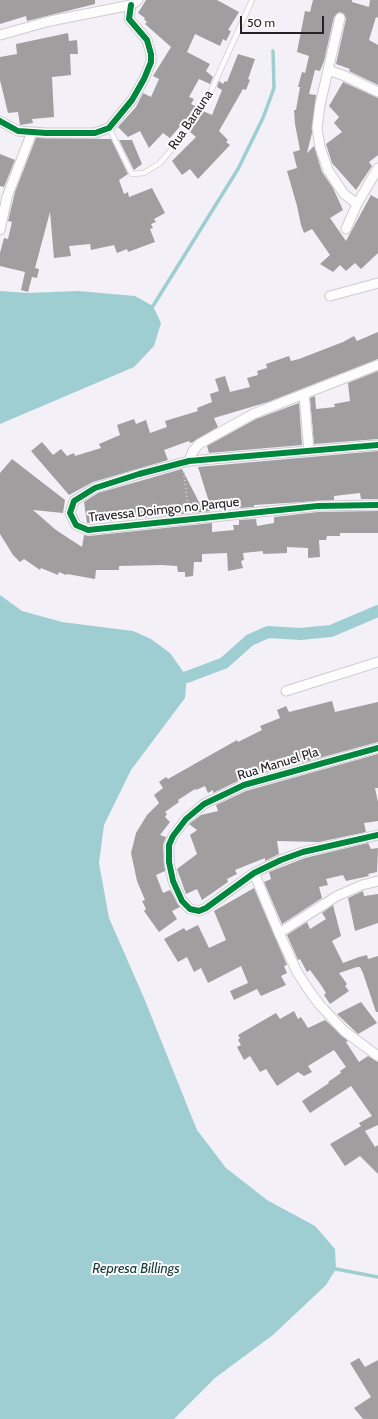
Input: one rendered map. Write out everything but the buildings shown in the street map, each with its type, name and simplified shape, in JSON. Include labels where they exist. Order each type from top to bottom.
[{"type":"street","points":[[0,35],[50,20],[134,2],[129,19],[147,40],[151,54],[151,62],[144,80],[132,100],[122,114],[109,128],[103,132],[79,134],[18,131],[1,123]]},
{"type":"street","points":[[340,18],[318,117],[317,128],[324,162],[333,179],[348,199],[357,204]]},
{"type":"street","points":[[328,70],[345,76],[378,92]]},
{"type":"street","points":[[0,230],[7,197],[32,132]]},
{"type":"street","points":[[346,229],[357,204],[377,174]]},
{"type":"street","points":[[330,296],[378,283]]},
{"type":"street","points":[[186,462],[193,451],[204,441],[264,409],[378,365]]},
{"type":"street","points":[[304,394],[309,451]]},
{"type":"street","name":"Travessa Doimgo no Parque","points":[[378,445],[186,462],[139,474],[95,488],[74,501],[70,513],[76,525],[88,530],[190,518],[318,506],[378,505]]},
{"type":"street","points":[[286,691],[378,662]]},
{"type":"street","name":"Rua Manuel Pla","points":[[254,873],[206,908],[199,910],[190,909],[182,901],[171,875],[169,845],[179,826],[204,804],[244,785],[378,748]]},
{"type":"street","points":[[378,835],[303,852],[281,860],[254,873],[297,972],[319,1004],[344,1031],[374,1046],[378,1056]]},
{"type":"street","points":[[279,933],[337,896],[362,885],[378,881]]},
{"type":"lane","name":"Rua Barauna","points":[[109,128],[132,174],[144,173],[160,163],[184,135],[210,93],[252,0]]},
{"type":"path","points":[[186,462],[190,518]]},
{"type":"water","points":[[0,291],[27,293],[78,291],[135,296],[153,306],[161,323],[154,346],[134,367],[0,424]]},
{"type":"water","name":"Represa Billings","points":[[0,595],[22,611],[62,622],[133,631],[151,639],[170,653],[187,677],[185,698],[131,770],[104,825],[99,863],[109,918],[144,998],[197,1130],[226,1168],[267,1200],[315,1226],[335,1249],[336,1269],[326,1285],[273,1335],[215,1378],[174,1419],[0,1419]]},
{"type":"waterway","points":[[153,306],[238,169],[263,118],[274,88],[273,51]]},
{"type":"waterway","points":[[187,677],[224,663],[250,640],[268,632],[300,634],[331,631],[378,611]]},
{"type":"waterway","points":[[336,1269],[378,1277]]},
{"type":"cycle path","points":[[0,121],[18,131],[46,133],[95,133],[109,128],[132,100],[144,79],[151,62],[151,54],[147,40],[129,19],[131,5]]},
{"type":"cycle path","points":[[378,445],[189,461],[139,474],[95,488],[74,501],[70,513],[76,525],[88,530],[318,506],[378,505]]},
{"type":"cycle path","points":[[378,748],[244,785],[204,804],[186,819],[173,836],[169,845],[169,862],[173,881],[182,901],[190,909],[199,911],[206,908],[254,873],[281,860],[303,852],[378,835]]}]
